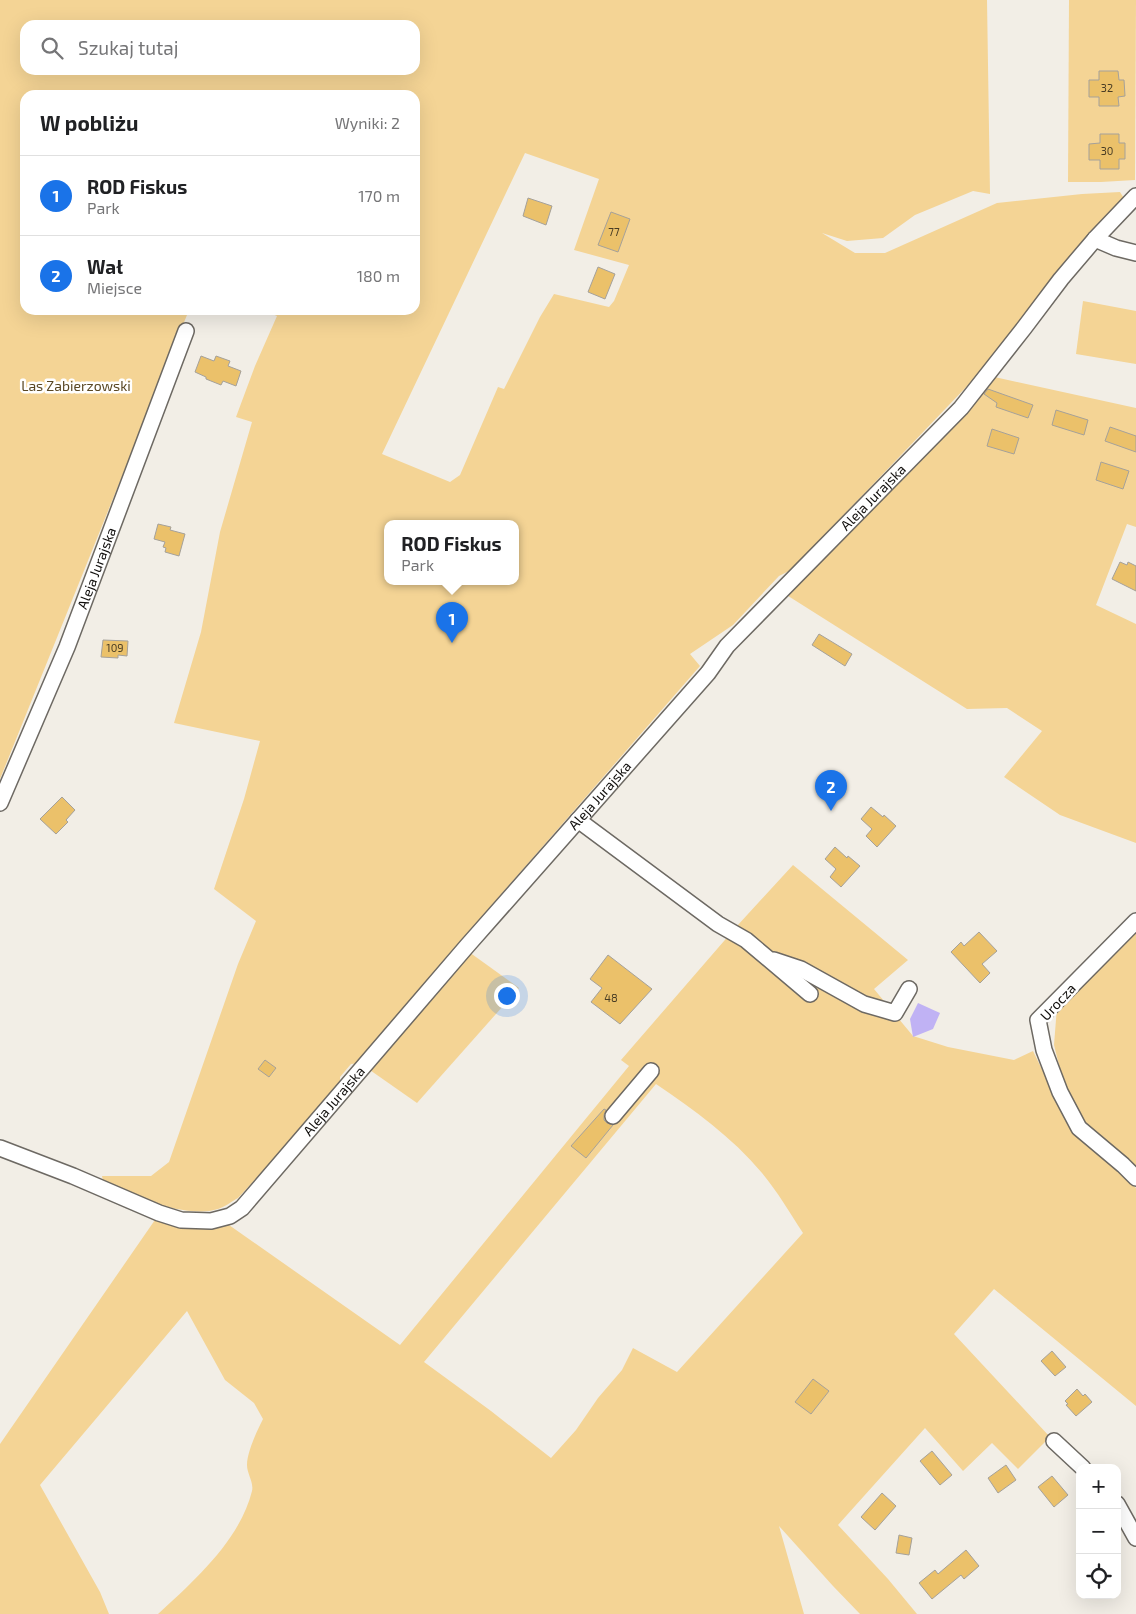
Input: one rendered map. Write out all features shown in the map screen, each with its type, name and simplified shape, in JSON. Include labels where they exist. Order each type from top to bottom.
[{"type":"street","name":"Aleja Jurajska","points":[[0,1148],[73,1176],[159,1213],[181,1220],[211,1221],[230,1216],[242,1208],[467,946],[708,674],[727,646],[961,408],[1061,279],[1095,239],[1136,196]]},
{"type":"street","points":[[1095,239],[1116,248],[1136,253]]},
{"type":"street","name":"Aleja Jurajska","points":[[0,803],[67,647],[186,331]]},
{"type":"street","points":[[578,820],[718,924],[746,940],[810,994]]},
{"type":"street","name":"Urocza","points":[[1136,921],[1038,1020],[1044,1050],[1060,1092],[1079,1128],[1136,1178]]},
{"type":"street","points":[[765,957],[801,969],[864,1004],[895,1013],[909,990]]},
{"type":"street","points":[[613,1116],[651,1071]]},
{"type":"street","points":[[1054,1441],[1080,1464]]},
{"type":"street","points":[[1120,1509],[1136,1538]]},
{"type":"green space","name":"Las Zabierzowski","points":[[0,0],[987,0],[990,194],[973,191],[915,215],[883,238],[847,241],[822,233],[855,253],[885,253],[997,203],[1120,192],[1125,200],[993,359],[791,570],[779,576],[733,625],[690,654],[700,666],[448,955],[360,1063],[351,1064],[340,1077],[340,1087],[238,1198],[218,1209],[205,1211],[176,1209],[145,1200],[104,1186],[102,1176],[151,1176],[169,1162],[238,964],[256,921],[214,889],[244,799],[260,741],[174,723],[201,632],[220,532],[252,422],[236,417],[255,366],[277,316],[275,315],[420,315],[420,90],[20,90],[20,315],[187,315],[0,779]],"holes":[[[525,153],[599,179],[574,250],[629,265],[614,301],[609,307],[554,294],[540,317],[504,389],[498,387],[460,475],[450,482],[382,454]]]},
{"type":"green space","points":[[1069,0],[1136,0],[1135,180],[1068,182]]},
{"type":"green space","points":[[1083,301],[1136,311],[1136,364],[1076,354]]},
{"type":"green space","points":[[990,376],[1136,408],[1136,527],[1127,524],[1096,605],[1136,624],[1136,843],[1060,815],[1004,777],[1042,731],[1007,708],[967,709],[785,594],[828,549],[842,540],[954,425]]},
{"type":"green space","points":[[793,865],[908,960],[874,989],[913,1036],[948,1047],[1014,1060],[1033,1051],[1055,1096],[1077,1133],[1136,1188],[1136,1406],[994,1289],[954,1334],[1050,1437],[1018,1469],[992,1443],[963,1471],[925,1428],[838,1525],[888,1579],[917,1614],[860,1614],[779,1526],[804,1614],[158,1614],[200,1574],[226,1543],[237,1526],[246,1509],[252,1491],[247,1460],[263,1419],[254,1403],[225,1380],[187,1311],[40,1485],[100,1592],[109,1614],[0,1614],[0,1444],[157,1217],[185,1225],[229,1225],[400,1345],[629,1066],[621,1060],[737,926]],"holes":[[[656,1084],[712,1125],[750,1160],[773,1187],[803,1233],[677,1372],[633,1348],[622,1370],[598,1398],[576,1430],[551,1458],[424,1362]]]},
{"type":"green space","points":[[1136,930],[1136,1174],[1081,1123],[1061,1073],[1054,1045],[1057,1007]]},
{"type":"green space","points":[[469,952],[519,988],[417,1103],[367,1068]]},
{"type":"shaded area","points":[[918,1003],[940,1013],[933,1029],[913,1037],[910,1019]]},
{"type":"building","points":[[1099,71],[1118,71],[1119,80],[1124,80],[1125,96],[1118,97],[1119,106],[1099,106],[1099,97],[1089,97],[1089,80],[1099,80]]},
{"type":"building","points":[[1100,134],[1119,134],[1119,143],[1125,143],[1125,159],[1119,159],[1119,169],[1100,169],[1100,160],[1089,160],[1089,144],[1100,143]]},
{"type":"building","points":[[528,198],[552,206],[546,225],[523,216]]},
{"type":"building","points":[[611,212],[630,219],[618,252],[598,245]]},
{"type":"building","points":[[598,267],[615,274],[605,299],[588,292]]},
{"type":"building","points":[[201,356],[214,361],[216,356],[230,361],[228,366],[241,371],[236,386],[223,381],[221,385],[195,372]]},
{"type":"building","points":[[988,389],[1033,405],[1028,418],[996,407],[997,403],[984,394]]},
{"type":"building","points":[[1056,410],[1088,420],[1084,435],[1052,425]]},
{"type":"building","points":[[1110,427],[1136,436],[1136,452],[1105,441]]},
{"type":"building","points":[[992,429],[1019,438],[1014,454],[987,446]]},
{"type":"building","points":[[1101,462],[1129,471],[1123,489],[1096,480]]},
{"type":"building","points":[[158,524],[171,527],[170,530],[185,534],[179,556],[165,552],[166,548],[163,547],[165,542],[154,539]]},
{"type":"building","points":[[1120,562],[1127,565],[1128,562],[1136,566],[1136,591],[1112,579]]},
{"type":"building","points":[[819,634],[852,654],[845,666],[812,645]]},
{"type":"building","points":[[103,640],[128,641],[127,656],[118,655],[118,658],[101,657]]},
{"type":"building","points":[[62,797],[75,810],[66,820],[68,822],[56,834],[40,819]]},
{"type":"building","points":[[871,807],[896,826],[877,847],[866,836],[872,829],[861,819]]},
{"type":"building","points":[[835,847],[860,866],[841,887],[830,877],[836,869],[825,859]]},
{"type":"building","points":[[979,932],[997,951],[982,964],[990,973],[980,983],[951,952],[961,942],[964,946]]},
{"type":"building","points":[[608,955],[652,989],[620,1024],[591,1002],[602,988],[590,979]]},
{"type":"building","points":[[265,1060],[276,1068],[269,1077],[258,1069]]},
{"type":"building","points":[[604,1109],[606,1110],[604,1120],[613,1125],[586,1158],[571,1146]]},
{"type":"building","points":[[1052,1351],[1066,1367],[1055,1376],[1041,1361]]},
{"type":"building","points":[[813,1379],[829,1391],[811,1414],[795,1402]]},
{"type":"building","points":[[1077,1389],[1092,1402],[1076,1416],[1066,1405],[1068,1404],[1065,1401]]},
{"type":"building","points":[[932,1451],[952,1475],[940,1485],[920,1461]]},
{"type":"building","points":[[1006,1465],[1016,1480],[998,1493],[988,1478]]},
{"type":"building","points":[[1052,1476],[1068,1495],[1054,1507],[1038,1487]]},
{"type":"building","points":[[882,1493],[896,1506],[875,1530],[861,1517]]},
{"type":"building","points":[[899,1535],[912,1538],[909,1555],[896,1553]]},
{"type":"building","points":[[966,1550],[979,1566],[964,1579],[961,1575],[932,1599],[919,1583],[935,1570],[938,1574]]},
{"type":"place","name":"ROD Fiskus","points":[[452,643]]},
{"type":"place","name":"Wał","points":[[831,811]]}]
